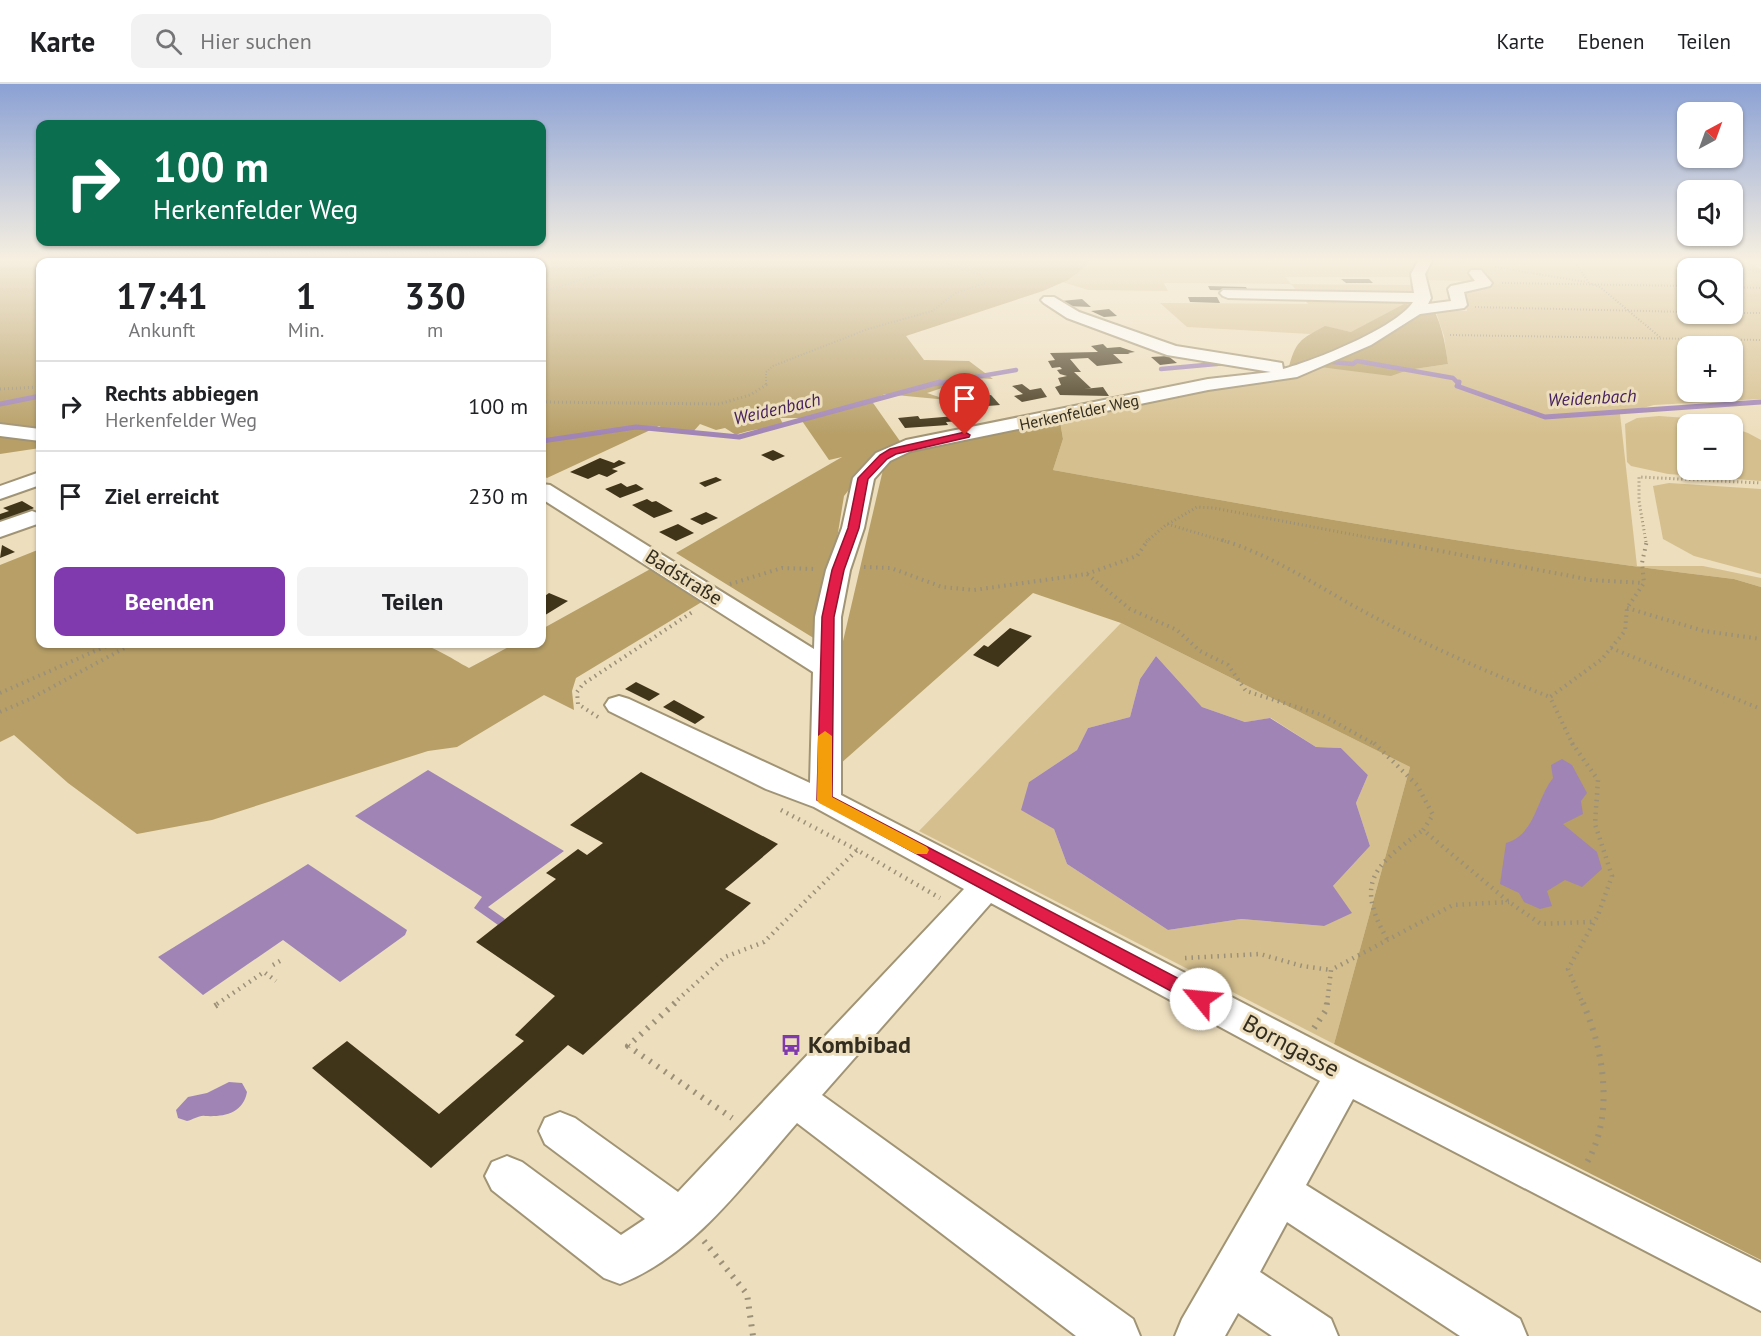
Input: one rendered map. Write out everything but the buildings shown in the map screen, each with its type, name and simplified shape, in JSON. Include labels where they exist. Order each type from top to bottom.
[{"type":"street","points":[[1081,317],[1115,328],[1155,345],[1187,354],[1279,367],[1292,372]]},
{"type":"street","name":"Herkenfelder Weg","points":[[825,800],[825,667],[828,617],[839,568],[854,528],[864,478],[883,457],[923,443],[1200,386],[1292,372],[1365,344],[1402,317]]},
{"type":"street","points":[[0,430],[36,434]]},
{"type":"street","points":[[0,493],[36,480]]},
{"type":"street","name":"Badstraße","points":[[546,492],[825,667]]},
{"type":"street","points":[[0,530],[32,518]]},
{"type":"street","name":"Borngasse","points":[[613,714],[825,800],[976,898],[1144,968],[1564,1189],[1761,1288]]},
{"type":"street","points":[[507,1176],[620,1262],[689,1210],[759,1138],[976,898]]},
{"type":"street","points":[[1199,1336],[1346,1075]]},
{"type":"street","points":[[795,1098],[1116,1336]]},
{"type":"street","points":[[560,1131],[689,1210]]},
{"type":"street","points":[[1280,1193],[1503,1336]]},
{"type":"street","points":[[1231,1280],[1314,1336]]},
{"type":"path","points":[[546,402],[704,405],[735,400],[766,385],[766,372],[773,366],[868,329],[909,317]]},
{"type":"path","points":[[1637,317],[1661,338]]},
{"type":"path","points":[[1450,335],[1761,340]]},
{"type":"path","points":[[0,389],[36,387]]},
{"type":"path","points":[[1550,697],[1602,659],[1625,631],[1627,608],[1644,583],[1642,563],[1647,539],[1639,501],[1639,477],[1761,483]]},
{"type":"path","points":[[613,714],[578,704],[577,692],[583,684],[708,603],[715,590],[736,581],[782,568],[891,568],[942,587],[974,590],[1087,574],[1137,556],[1145,543],[1167,524],[1197,507],[1214,508],[1591,580],[1644,583]]},
{"type":"path","points":[[1167,524],[1251,549],[1390,625],[1497,676],[1550,697],[1570,742],[1598,780],[1595,824],[1612,876],[1594,922],[1568,969],[1598,1043],[1604,1115],[1593,1156],[1564,1189]]},
{"type":"path","points":[[1087,574],[1130,609],[1177,630],[1200,651],[1228,665],[1246,691],[1322,715],[1372,741],[1417,785],[1433,815],[1423,830],[1385,860],[1371,884],[1371,908],[1387,939]]},
{"type":"path","points":[[1627,608],[1704,631],[1761,639]]},
{"type":"path","points":[[0,693],[102,648]]},
{"type":"path","points":[[0,712],[30,699],[125,648]]},
{"type":"path","points":[[1611,648],[1761,709]]},
{"type":"path","points":[[776,807],[858,850],[976,898]]},
{"type":"path","points":[[1423,830],[1509,902],[1541,924],[1594,922]]},
{"type":"path","points":[[759,1138],[628,1046],[725,957],[764,942],[858,850]]},
{"type":"path","points":[[1144,968],[1192,957],[1260,954],[1302,966],[1331,970],[1453,905],[1509,902]]},
{"type":"path","points":[[273,965],[280,961]]},
{"type":"path","points":[[1298,1050],[1326,1010],[1331,970]]},
{"type":"path","points":[[215,1006],[264,972],[276,981]]},
{"type":"path","points":[[689,1210],[695,1229],[747,1293],[753,1336]]},
{"type":"shaded area","points":[[0,317],[36,317],[36,449],[0,454]]},
{"type":"shaded area","points":[[546,317],[963,317],[906,336],[924,360],[969,361],[993,379],[975,378],[978,384],[957,383],[927,393],[948,400],[885,394],[871,400],[902,444],[880,450],[844,496],[820,642],[676,553],[842,457],[829,460],[800,418],[780,418],[783,424],[736,435],[725,428],[716,430],[700,424],[692,433],[670,432],[659,426],[547,478]]},
{"type":"shaded area","points":[[1176,317],[1386,317],[1351,332],[1326,327],[1310,334],[1187,327]]},
{"type":"shaded area","points":[[1379,317],[1397,317],[1362,342],[1330,354],[1326,353],[1304,366],[1288,370],[1296,347],[1304,338],[1325,326],[1351,332]]},
{"type":"shaded area","points":[[1406,317],[1437,317],[1444,339],[1448,364],[1408,370],[1391,376],[1320,367],[1371,345]]},
{"type":"shaded area","points":[[1438,317],[1677,317],[1677,324],[1743,324],[1743,317],[1761,317],[1761,399],[1743,400],[1743,336],[1677,336],[1677,402],[1708,402],[1654,405],[1620,414],[1637,566],[1703,566],[1761,578],[1761,587],[1734,579],[1648,568],[1563,556],[1392,530],[1053,470],[1063,439],[1060,420],[1224,386],[1283,378],[1320,367],[1408,370],[1448,364],[1444,336]]},
{"type":"shaded area","points":[[1677,417],[1677,475],[1631,466],[1627,462],[1625,424],[1637,418]]},
{"type":"shaded area","points":[[1060,421],[1063,439],[1053,470],[1392,530],[1734,579],[1761,587],[1761,1260],[1334,1044],[1410,767],[1121,623],[1033,593],[840,764],[840,654],[885,461],[903,451]]},
{"type":"shaded area","points":[[1743,431],[1761,440],[1761,481],[1743,480]]},
{"type":"shaded area","points":[[1669,483],[1761,489],[1761,574],[1694,556],[1663,539],[1653,486]]},
{"type":"shaded area","points":[[36,551],[36,648],[432,648],[469,668],[506,648],[546,648],[546,627],[654,567],[705,600],[576,678],[572,691],[574,710],[544,695],[457,747],[428,751],[212,820],[137,834],[68,783],[14,735],[0,742],[0,565]]},
{"type":"shaded area","points":[[1121,623],[1410,767],[1334,1044],[919,831]],"holes":[[[1156,656],[1202,707],[1245,722],[1271,718],[1316,747],[1341,748],[1368,775],[1356,803],[1370,846],[1333,886],[1324,926],[1241,919],[1168,930],[1067,864],[1054,829],[1029,782],[1077,750],[1088,728],[1130,717],[1140,679]]]},
{"type":"shaded area","points":[[1156,656],[1202,707],[1245,722],[1270,718],[1316,747],[1341,748],[1368,775],[1356,803],[1370,846],[1333,886],[1352,913],[1324,926],[1241,919],[1168,930],[1067,864],[1054,829],[1021,810],[1029,782],[1077,750],[1088,728],[1130,717],[1140,679]]},
{"type":"shaded area","points":[[1562,759],[1572,765],[1587,793],[1581,801],[1583,814],[1563,824],[1597,852],[1602,869],[1582,887],[1565,880],[1547,891],[1552,906],[1540,909],[1524,902],[1519,893],[1500,884],[1506,843],[1524,832],[1530,824],[1553,778],[1551,765]]},
{"type":"shaded area","points":[[428,770],[564,851],[488,907],[505,919],[498,925],[474,908],[482,897],[355,816]]},
{"type":"shaded area","points":[[308,864],[407,930],[405,935],[340,982],[283,940],[203,995],[158,957]]},
{"type":"shaded area","points":[[229,1082],[242,1083],[247,1092],[237,1110],[225,1115],[200,1116],[187,1121],[178,1118],[176,1110],[188,1097],[207,1093]]},
{"type":"waterway","name":"Weidenbach","points":[[1295,366],[1310,361]]},
{"type":"waterway","name":"Weidenbach","points":[[1332,362],[1353,364],[1357,361],[1453,378],[1458,383]]},
{"type":"waterway","name":"Weidenbach","points":[[1161,369],[1227,363]]},
{"type":"waterway","name":"Weidenbach","points":[[935,384],[1016,370]]},
{"type":"waterway","name":"Weidenbach","points":[[546,440],[636,427],[739,437],[940,382]]},
{"type":"waterway","name":"Weidenbach","points":[[1458,383],[1457,386],[1545,417],[1761,402]]},
{"type":"waterway","name":"Weidenbach","points":[[0,404],[36,397]]},
{"type":"slow traffic","points":[[825,736],[825,800],[922,850]]},
{"type":"place","name":"Kombibad","points":[[791,1045]]},
{"type":"route","points":[[965,435],[906,446],[883,457],[864,478],[859,493],[854,528],[838,570],[828,617],[825,667],[825,800],[1201,999]]}]
